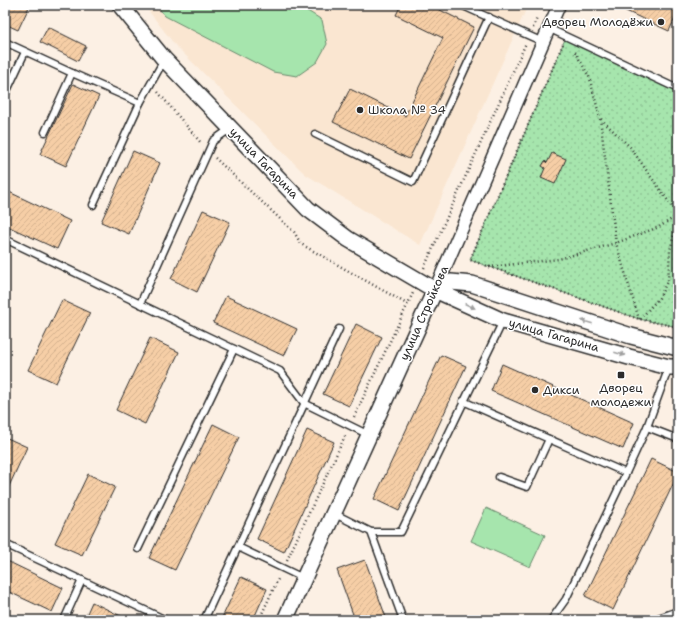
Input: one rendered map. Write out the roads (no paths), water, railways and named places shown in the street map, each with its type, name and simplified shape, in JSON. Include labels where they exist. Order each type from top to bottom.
[{"type":"street","name":"улица Гагарина","points":[[120,5],[164,59],[308,209],[348,239],[435,290],[503,321],[674,367]]},
{"type":"street","name":"улица Стройкова","points":[[285,620],[435,290],[559,5]]},
{"type":"street","name":"улица Гагарина","points":[[435,290],[451,282],[472,284],[631,336],[678,348]]},
{"type":"lane","points":[[462,5],[543,42]]},
{"type":"lane","points":[[315,134],[413,182],[489,17]]},
{"type":"lane","points":[[548,28],[678,89]]},
{"type":"lane","points":[[5,42],[140,103]]},
{"type":"lane","points":[[5,95],[25,52]]},
{"type":"lane","points":[[93,204],[140,103],[164,59]]},
{"type":"lane","points":[[45,132],[72,73]]},
{"type":"lane","points":[[140,304],[213,141],[231,128]]},
{"type":"lane","points":[[5,239],[280,371],[304,403],[369,434]]},
{"type":"lane","points":[[333,514],[371,532],[401,532],[503,321]]},
{"type":"lane","points":[[204,620],[338,329]]},
{"type":"lane","points":[[138,549],[234,349]]},
{"type":"lane","points":[[551,620],[566,599],[626,473],[674,367]]},
{"type":"lane","points":[[463,401],[626,473]]},
{"type":"lane","points":[[647,426],[678,439]]},
{"type":"lane","points":[[499,477],[527,487],[550,439]]},
{"type":"lane","points":[[371,532],[403,620]]},
{"type":"lane","points":[[5,544],[166,620]]},
{"type":"lane","points":[[238,547],[304,578]]},
{"type":"lane","points":[[64,620],[82,580]]},
{"type":"lane","points":[[653,620],[678,611]]},
{"type":"place","name":"Дворец Молодёжи","points":[[661,22]]},
{"type":"place","name":"Школа № 34","points":[[360,110]]},
{"type":"place","name":"Дворец молодежи","points":[[621,375]]},
{"type":"place","name":"Дикси","points":[[535,390]]}]
